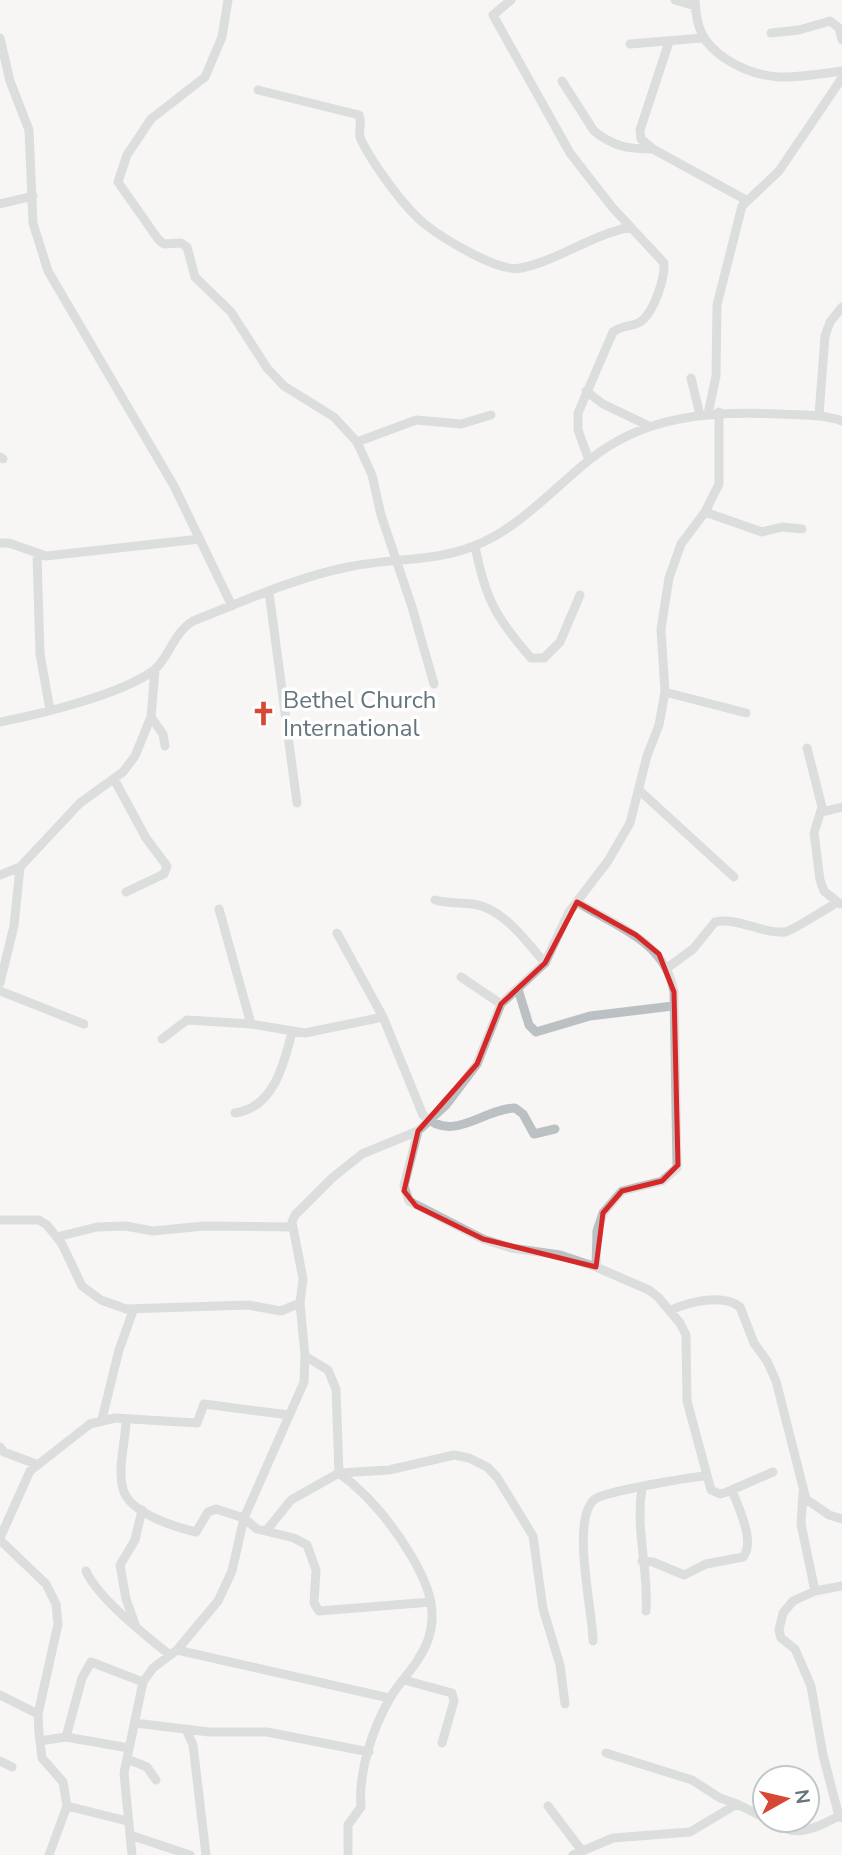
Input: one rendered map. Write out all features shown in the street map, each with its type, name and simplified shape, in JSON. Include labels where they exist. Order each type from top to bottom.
[{"type":"street","points":[[228,0],[222,37],[205,77],[151,119],[127,155],[118,174],[118,182],[163,244],[181,243],[187,247],[195,277],[231,312],[267,368],[284,386],[334,417],[357,442],[372,475],[434,684]]},
{"type":"street","points":[[511,0],[493,15],[570,153],[590,181],[661,258],[664,273],[644,318],[613,332],[586,391],[577,422],[589,460]]},
{"type":"street","points":[[675,0],[695,3],[702,38],[716,52],[747,73],[776,78],[842,71]]},
{"type":"street","points":[[771,33],[808,28],[830,21],[839,28],[842,40]]},
{"type":"street","points":[[0,38],[9,81],[29,130],[33,223],[48,271],[97,360],[157,456],[232,606]]},
{"type":"street","points":[[630,44],[702,38]]},
{"type":"street","points":[[670,42],[640,131],[642,142],[746,200]]},
{"type":"street","points":[[704,415],[716,376],[717,305],[746,200],[779,171],[842,78]]},
{"type":"street","points":[[562,81],[594,131],[602,137],[618,147],[653,149]]},
{"type":"street","points":[[258,90],[359,115],[360,138],[412,212],[426,225],[504,268],[524,268],[582,247],[610,232],[631,227]]},
{"type":"street","points":[[0,204],[33,196]]},
{"type":"street","points":[[819,415],[825,336],[830,322],[842,307]]},
{"type":"street","points":[[691,378],[704,415]]},
{"type":"street","points":[[586,391],[603,404],[647,425]]},
{"type":"street","points":[[132,1855],[124,1783],[143,1682],[173,1653],[218,1601],[232,1571],[244,1518],[304,1382],[305,1356],[300,1303],[303,1279],[291,1227],[295,1215],[362,1154],[418,1131],[431,1121],[477,1064],[500,1004],[545,963],[577,902],[608,861],[630,824],[659,725],[665,692],[661,629],[669,578],[681,544],[705,512],[719,484],[719,412]]},
{"type":"street","points":[[0,875],[20,867],[80,803],[114,779],[135,756],[151,717],[155,670],[182,628],[300,578],[396,559],[439,555],[475,546],[534,507],[589,460],[647,425],[719,412],[819,415],[842,421]]},
{"type":"street","points":[[357,442],[416,420],[461,424],[491,415]]},
{"type":"street","points":[[705,512],[762,532],[782,527],[802,529]]},
{"type":"street","points":[[0,543],[9,543],[37,555],[142,547],[200,539]]},
{"type":"street","points":[[475,546],[487,594],[500,622],[531,658],[544,658],[560,642],[580,595]]},
{"type":"street","points":[[37,555],[40,654],[50,710]]},
{"type":"street","points":[[269,592],[297,803]]},
{"type":"street","points":[[0,722],[94,696],[155,670]]},
{"type":"street","points":[[665,692],[746,713]]},
{"type":"street","points":[[151,717],[163,734],[165,746]]},
{"type":"street","points":[[667,968],[693,949],[715,922],[790,931],[840,903],[824,891],[817,865],[814,833],[822,812],[807,748]]},
{"type":"street","points":[[114,779],[146,838],[167,866],[164,874],[126,892]]},
{"type":"street","points":[[639,790],[734,877]]},
{"type":"street","points":[[822,812],[842,807]]},
{"type":"street","points":[[0,983],[17,908],[20,867]]},
{"type":"street","points":[[435,900],[449,904],[471,904],[499,914],[545,963]]},
{"type":"street","points":[[577,902],[636,935],[659,954],[667,968],[673,1006],[677,1168],[662,1181],[622,1191],[603,1213],[597,1231],[596,1267]]},
{"type":"street","points":[[219,909],[251,1024]]},
{"type":"street","points":[[337,933],[383,1017],[423,1115],[449,1128],[515,1108],[523,1114],[534,1133],[555,1129]]},
{"type":"street","points":[[461,977],[500,1004]]},
{"type":"street","points":[[518,989],[528,1025],[536,1032],[590,1016],[673,1006]]},
{"type":"street","points":[[0,991],[84,1024]]},
{"type":"street","points":[[162,1040],[179,1023],[187,1020],[251,1024],[305,1033],[383,1017]]},
{"type":"street","points":[[235,1113],[249,1111],[261,1104],[286,1057],[292,1032]]},
{"type":"street","points":[[418,1131],[404,1186],[409,1201],[483,1239],[511,1248],[560,1255],[649,1290],[671,1310],[685,1335],[687,1401],[705,1476],[715,1493],[732,1490],[774,1472]]},
{"type":"street","points":[[0,1220],[39,1220],[57,1237],[82,1286],[101,1300],[133,1311],[216,1305],[281,1311],[300,1303]]},
{"type":"street","points":[[57,1237],[97,1227],[125,1226],[153,1231],[204,1226],[291,1227]]},
{"type":"street","points":[[671,1310],[684,1305],[722,1301],[740,1307],[754,1343],[768,1361],[776,1381],[803,1491],[811,1505],[842,1519]]},
{"type":"street","points":[[102,1419],[119,1350],[133,1311]]},
{"type":"street","points":[[305,1356],[328,1370],[336,1388],[339,1472],[360,1489],[392,1524],[425,1577],[431,1602],[428,1638],[423,1652],[389,1698],[369,1752],[360,1796],[362,1807],[348,1825],[348,1855]]},
{"type":"street","points":[[49,1855],[67,1806],[63,1782],[44,1762],[38,1714],[54,1654],[58,1624],[56,1604],[46,1584],[0,1539],[10,1511],[36,1464],[71,1436],[102,1419],[197,1423],[201,1419],[203,1404],[289,1415]]},
{"type":"street","points":[[126,1419],[122,1485],[126,1497],[142,1510],[196,1532],[213,1509],[244,1518],[249,1525],[303,1541],[310,1549],[316,1570],[314,1603],[319,1611],[431,1602]]},
{"type":"street","points":[[0,1447],[4,1452],[36,1464]]},
{"type":"street","points":[[267,1531],[291,1500],[339,1472],[389,1471],[454,1455],[480,1463],[497,1477],[533,1536],[543,1609],[560,1665],[565,1704]]},
{"type":"street","points":[[593,1641],[585,1565],[587,1511],[592,1501],[600,1496],[705,1476]]},
{"type":"street","points":[[642,1488],[642,1561],[648,1582],[646,1611]]},
{"type":"street","points":[[642,1561],[653,1562],[684,1575],[706,1564],[743,1557],[748,1547],[732,1490]]},
{"type":"street","points":[[803,1491],[801,1524],[815,1591]]},
{"type":"street","points":[[135,1624],[126,1600],[120,1567],[135,1540],[142,1510]]},
{"type":"street","points":[[86,1572],[95,1587],[135,1624],[173,1653],[389,1698]]},
{"type":"street","points":[[821,1824],[841,1817],[823,1755],[811,1686],[795,1649],[780,1638],[779,1630],[783,1613],[793,1601],[815,1591],[842,1586]]},
{"type":"street","points":[[66,1737],[82,1678],[91,1662],[143,1682]]},
{"type":"street","points":[[404,1680],[452,1693],[454,1701],[442,1743]]},
{"type":"street","points":[[0,1695],[38,1714]]},
{"type":"street","points":[[135,1723],[224,1733],[267,1732],[369,1752]]},
{"type":"street","points":[[186,1729],[193,1745],[206,1855]]},
{"type":"street","points":[[40,1741],[66,1737],[129,1748]]},
{"type":"street","points":[[606,1753],[692,1780],[720,1798],[751,1811]]},
{"type":"street","points":[[127,1759],[147,1767],[156,1780]]},
{"type":"street","points":[[0,1761],[12,1767]]},
{"type":"street","points":[[548,1806],[578,1853],[613,1838],[690,1832],[737,1804]]},
{"type":"street","points":[[67,1806],[127,1821]]},
{"type":"street","points":[[130,1835],[190,1855]]},
{"type":"highlighted area","points":[[577,902],[636,935],[659,954],[674,992],[678,1165],[662,1181],[622,1191],[603,1213],[596,1267],[483,1239],[416,1206],[404,1191],[418,1131],[477,1064],[501,1004],[545,963]]},
{"type":"place","name":"Bethel Church International","points":[[263,714]]}]
